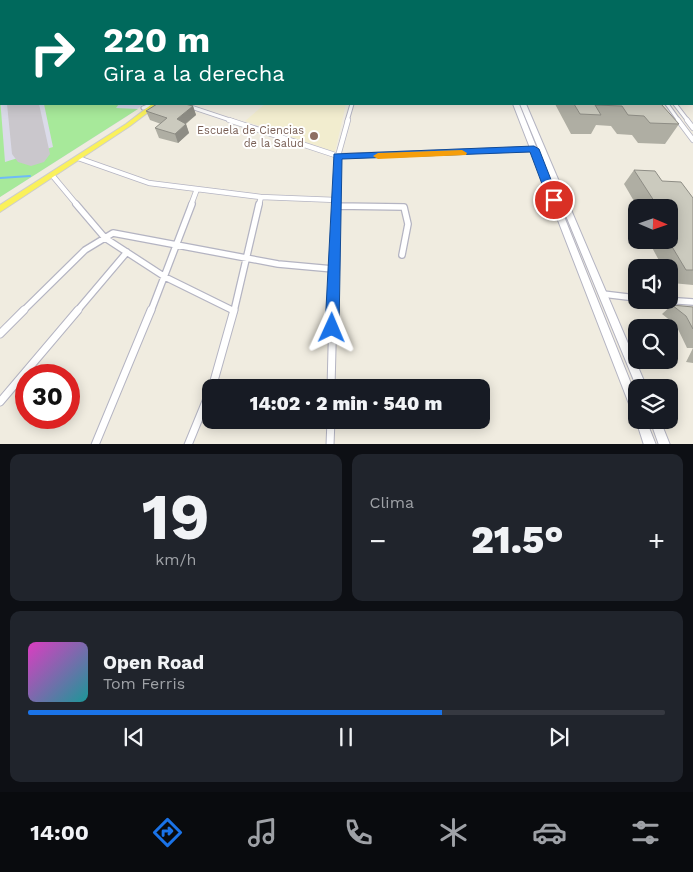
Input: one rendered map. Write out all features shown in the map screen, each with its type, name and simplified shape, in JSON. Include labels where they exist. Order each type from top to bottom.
[{"type":"main road","points":[[0,209],[78,158],[144,109]]},
{"type":"main road","points":[[0,202],[144,109]]},
{"type":"street","points":[[144,109],[158,105]]},
{"type":"street","points":[[185,105],[338,156],[534,149]]},
{"type":"street","points":[[331,379],[333,269],[338,156],[352,105]]},
{"type":"street","points":[[516,105],[628,389]]},
{"type":"street","points":[[523,105],[638,379]]},
{"type":"street","points":[[668,105],[693,140]]},
{"type":"street","points":[[676,105],[693,128]]},
{"type":"street","points":[[78,158],[149,183],[261,197],[404,207],[407,230],[402,255]]},
{"type":"street","points":[[52,175],[105,238],[165,277],[234,311]]},
{"type":"street","points":[[96,444],[165,277],[197,188]]},
{"type":"street","points":[[215,379],[234,311],[261,197]]},
{"type":"street","points":[[0,334],[85,250],[113,233],[247,259],[333,269]]},
{"type":"street","points":[[0,402],[127,252]]},
{"type":"street","points":[[603,294],[628,297]]},
{"type":"street","points":[[678,301],[693,302]]},
{"type":"street","points":[[188,444],[202,411]]},
{"type":"street","points":[[330,444],[331,429]]},
{"type":"street","points":[[644,429],[650,444]]},
{"type":"street","points":[[659,429],[666,444]]},
{"type":"shaded area","points":[[0,105],[143,105],[126,117],[0,197]]},
{"type":"shaded area","name":"Escuela de Ciencias de la Salud","points":[[264,105],[346,105],[335,152],[245,121]]},
{"type":"green space","points":[[0,105],[5,162],[53,147],[44,105],[118,105],[116,108],[138,109],[0,197]]},
{"type":"building","points":[[155,105],[193,106],[177,119],[186,124],[175,134],[155,128],[167,118],[146,111]]},
{"type":"building","points":[[575,105],[595,105],[601,115],[580,114]]},
{"type":"building","points":[[595,105],[662,105],[679,124],[650,123],[644,116],[628,115],[622,106]]},
{"type":"building","points":[[634,170],[655,171],[662,181],[681,182],[693,198],[693,270],[686,270],[673,249],[678,249],[678,199],[653,199]]},
{"type":"building","points":[[678,306],[693,307],[693,329],[686,316],[677,309]]},
{"type":"waterway","points":[[0,178],[30,176]]},
{"type":"runway","points":[[23,105],[31,154]]},
{"type":"slow traffic","points":[[378,156],[462,153]]},
{"type":"place","name":"Escuela de Ciencias de la Salud","points":[[314,136]]},
{"type":"route","points":[[332,328],[338,156],[444,154],[534,149],[554,200]]}]
